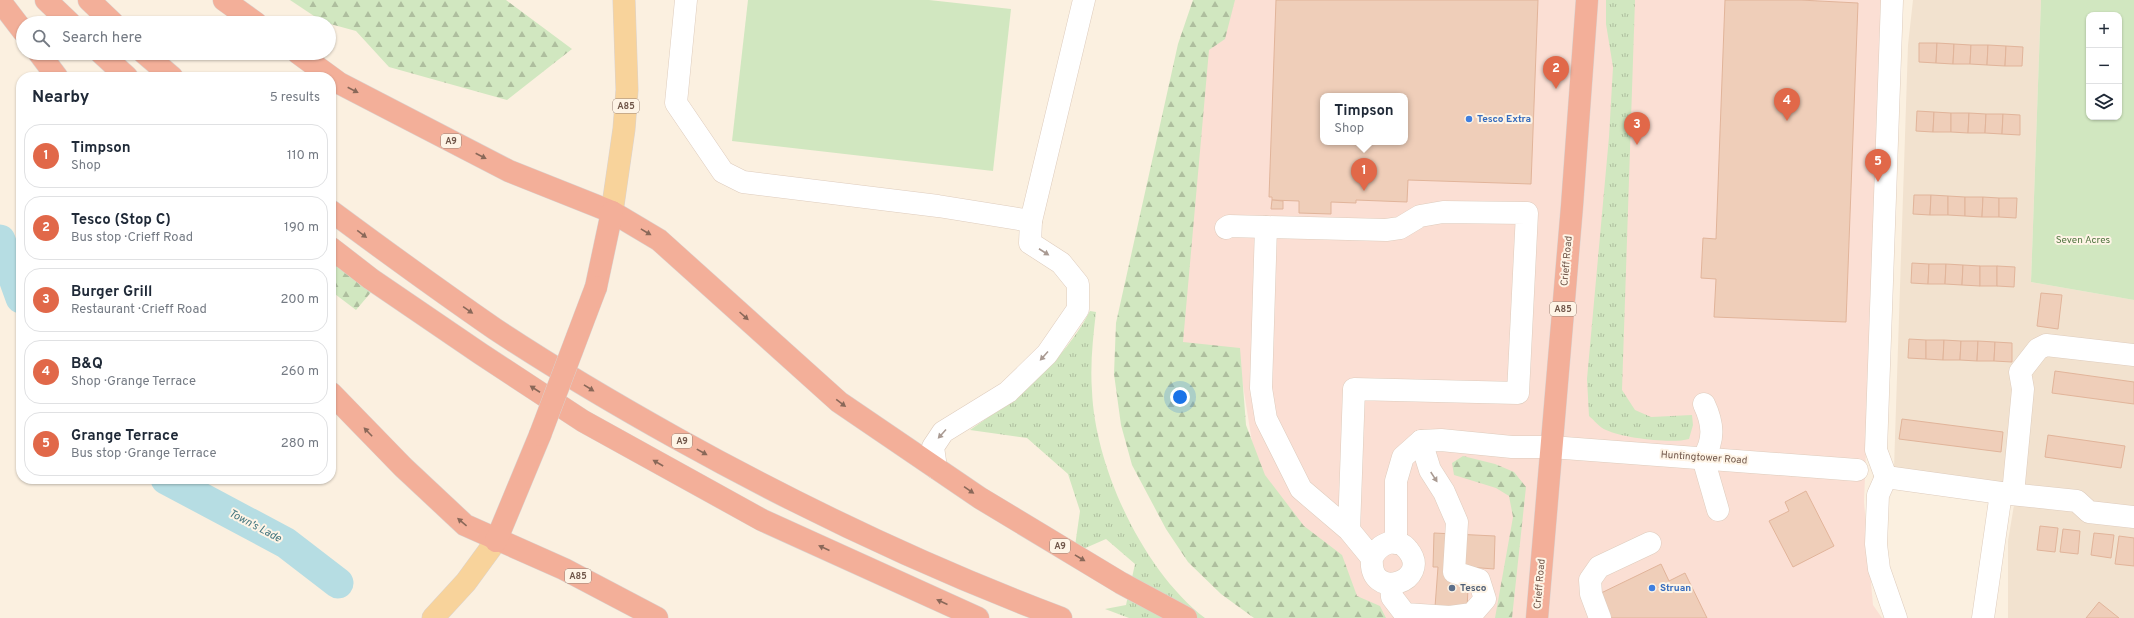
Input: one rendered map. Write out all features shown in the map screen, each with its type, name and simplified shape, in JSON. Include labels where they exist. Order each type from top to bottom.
[{"type":"highway","points":[[46,0],[63,16]]},
{"type":"highway","points":[[89,0],[106,16]]},
{"type":"highway","points":[[224,0],[246,16]]},
{"type":"highway","name":"Crieff Road","points":[[1537,618],[1587,0]]},
{"type":"highway","points":[[0,1],[16,22]]},
{"type":"highway","points":[[45,60],[54,72]]},
{"type":"highway","points":[[109,60],[122,72]]},
{"type":"highway","points":[[152,60],[166,72]]},
{"type":"highway","name":"A9","points":[[308,60],[324,72]]},
{"type":"highway","name":"A9","points":[[336,81],[509,171],[612,212],[659,240],[839,402],[980,498],[1114,579],[1186,618]]},
{"type":"highway","name":"A85","points":[[612,212],[596,287],[540,435],[496,540],[564,569],[657,618]]},
{"type":"highway","name":"A9","points":[[336,215],[496,330],[612,402],[682,441],[829,518],[931,566],[1061,618]]},
{"type":"highway","points":[[336,252],[371,280],[590,424],[762,520],[978,618]]},
{"type":"highway","points":[[336,398],[403,467],[465,525],[496,540]]},
{"type":"main road","name":"A85","points":[[612,212],[624,129],[627,90],[624,0]]},
{"type":"main road","points":[[433,618],[466,582],[496,540]]},
{"type":"street","points":[[686,0],[676,103],[722,172],[743,182],[938,206],[1031,221]]},
{"type":"street","points":[[936,468],[933,447],[942,432],[1008,392],[1047,354],[1078,309],[1078,284],[1060,264],[1030,243],[1031,221],[1084,0]]},
{"type":"street","points":[[1892,0],[1876,450],[1886,476],[1878,495],[1876,544],[1879,569],[1896,618]]},
{"type":"street","points":[[1226,228],[1229,226],[1386,230],[1400,228],[1420,216],[1443,212],[1527,213],[1518,393],[1354,389],[1349,530]]},
{"type":"street","points":[[1266,227],[1261,388],[1266,419],[1301,489],[1349,530],[1372,558]]},
{"type":"street","points":[[1983,618],[2007,494],[2023,389],[2020,372],[2038,349],[2046,345],[2134,355]]},
{"type":"street","points":[[1704,404],[1708,414],[1712,436],[1710,448],[1703,458],[1718,510]]},
{"type":"street","name":"Huntingtower Road","points":[[1421,441],[1441,440],[1512,447],[1551,447],[1857,470]]},
{"type":"street","points":[[1391,585],[1392,597],[1405,614],[1450,617],[1472,614],[1485,599],[1479,580],[1454,572],[1457,522],[1444,492],[1430,470],[1421,441],[1403,457],[1396,481],[1396,543]]},
{"type":"street","points":[[1886,476],[2007,494],[2077,501],[2089,512],[2134,518]]},
{"type":"street","points":[[1387,543],[1396,543],[1408,549],[1412,555],[1413,566],[1410,576],[1402,582],[1391,585],[1381,581],[1375,576],[1371,564],[1372,558],[1378,548],[1387,543]]},
{"type":"street","points":[[1600,618],[1591,594],[1590,580],[1599,566],[1650,543]]},
{"type":"shaded area","points":[[1206,0],[1884,0],[1864,502],[1873,605],[1882,618],[1372,618],[1258,480],[1238,354],[1177,349]]},
{"type":"shaded area","points":[[1913,0],[2041,0],[2031,282],[2134,300],[2134,618],[2008,618],[2008,541],[2014,505],[1894,468],[1908,45]]},
{"type":"green space","points":[[290,0],[506,0],[572,49],[507,100],[389,67],[356,31],[336,26],[336,16],[314,16]]},
{"type":"green space","points":[[748,0],[929,0],[1011,9],[993,171],[732,141]]},
{"type":"green space","points":[[1193,0],[1235,0],[1225,39],[1209,50],[1183,342],[1240,348],[1246,425],[1265,475],[1304,526],[1342,555],[1357,596],[1380,606],[1386,618],[1254,618],[1221,594],[1188,562],[1166,529],[1132,465],[1121,425],[1114,374],[1116,323],[1178,44]]},
{"type":"green space","points":[[1606,0],[1635,0],[1622,390],[1635,410],[1651,417],[1692,415],[1693,425],[1689,439],[1671,441],[1635,438],[1604,429],[1589,416],[1587,379],[1609,137],[1613,67],[1606,24]]},
{"type":"green space","name":"Seven Acres","points":[[2041,0],[2134,0],[2134,300],[2031,282]]},
{"type":"green space","points":[[336,259],[373,290],[356,310],[336,295]]},
{"type":"green space","points":[[1090,311],[1096,312],[1091,371],[1095,421],[1102,452],[1113,484],[1126,515],[1143,546],[1182,598],[1205,618],[1129,618],[1105,609],[1126,605],[1135,564],[1106,539],[1074,553],[1080,511],[1068,474],[1027,438],[970,430],[1022,392],[1038,378],[1066,347],[1079,330]]},
{"type":"green space","points":[[1463,456],[1495,464],[1514,472],[1526,487],[1512,618],[1495,618],[1513,517],[1509,496],[1496,488],[1454,475],[1452,463]]},
{"type":"building","name":"Tesco Extra","points":[[1276,0],[1538,0],[1531,184],[1408,180],[1407,202],[1356,200],[1356,203],[1331,202],[1331,214],[1299,213],[1299,201],[1272,200],[1272,197],[1269,197]]},
{"type":"building","points":[[1725,0],[1800,0],[1858,3],[1846,322],[1714,317],[1716,279],[1701,278],[1703,238],[1716,239]]},
{"type":"building","points":[[1919,43],[1937,43],[1936,63],[1919,62]]},
{"type":"building","points":[[1937,43],[1954,44],[1953,64],[1936,63]]},
{"type":"building","points":[[1954,44],[1971,45],[1970,64],[1953,64]]},
{"type":"building","points":[[1971,45],[1988,45],[1987,65],[1970,64]]},
{"type":"building","points":[[1988,45],[2006,46],[2005,66],[1987,65]]},
{"type":"building","points":[[2006,46],[2023,47],[2022,66],[2005,66]]},
{"type":"building","points":[[1917,111],[1934,112],[1933,132],[1916,131]]},
{"type":"building","points":[[1934,112],[1951,113],[1951,132],[1933,132]]},
{"type":"building","points":[[1951,113],[1969,113],[1968,133],[1951,132]]},
{"type":"building","points":[[1969,113],[1986,114],[1985,133],[1968,133]]},
{"type":"building","points":[[1986,114],[2003,114],[2002,134],[1985,133]]},
{"type":"building","points":[[2003,114],[2020,115],[2020,135],[2002,134]]},
{"type":"building","points":[[1914,195],[1931,195],[1930,215],[1913,214]]},
{"type":"building","points":[[1931,195],[1948,196],[1948,215],[1930,215]]},
{"type":"building","points":[[1948,196],[1965,197],[1965,216],[1948,215]]},
{"type":"building","points":[[1965,197],[1983,197],[1982,217],[1965,216]]},
{"type":"building","points":[[1983,197],[1999,198],[1999,217],[1982,217]]},
{"type":"building","points":[[1999,198],[2017,198],[2016,218],[1999,217]]},
{"type":"building","points":[[1272,200],[1283,201],[1283,209],[1271,209]]},
{"type":"building","points":[[1912,263],[1929,264],[1928,284],[1911,283]]},
{"type":"building","points":[[1929,264],[1946,264],[1945,284],[1928,284]]},
{"type":"building","points":[[1946,264],[1963,265],[1962,285],[1945,284]]},
{"type":"building","points":[[1963,265],[1980,266],[1980,286],[1962,285]]},
{"type":"building","points":[[1980,266],[1997,266],[1997,286],[1980,286]]},
{"type":"building","points":[[1997,266],[2015,267],[2014,287],[1997,286]]},
{"type":"building","points":[[2041,293],[2062,295],[2058,329],[2037,326]]},
{"type":"building","points":[[1909,339],[1926,340],[1926,359],[1908,358]]},
{"type":"building","points":[[1926,340],[1944,340],[1943,360],[1926,359]]},
{"type":"building","points":[[1944,340],[1961,341],[1960,360],[1943,360]]},
{"type":"building","points":[[1961,341],[1978,341],[1977,361],[1960,360]]},
{"type":"building","points":[[1978,341],[1995,342],[1994,361],[1977,361]]},
{"type":"building","points":[[1995,342],[2012,343],[2012,362],[1994,361]]},
{"type":"building","points":[[2055,371],[2134,382],[2134,404],[2052,393]]},
{"type":"building","points":[[1902,419],[2003,432],[2001,452],[1899,439]]},
{"type":"building","points":[[2048,435],[2125,446],[2121,468],[2045,457]]},
{"type":"building","points":[[1806,491],[1834,546],[1793,567],[1769,521],[1789,511],[1785,502]]},
{"type":"building","points":[[2040,526],[2058,528],[2055,552],[2037,550]]},
{"type":"building","points":[[2063,529],[2080,531],[2078,554],[2060,552]]},
{"type":"building","name":"Tesco","points":[[1434,533],[1495,536],[1494,569],[1469,567],[1467,609],[1435,607],[1438,567],[1433,567]]},
{"type":"building","points":[[2094,533],[2114,535],[2111,558],[2091,555]]},
{"type":"building","points":[[2119,536],[2134,538],[2134,566],[2115,564]]},
{"type":"building","name":"Struan","points":[[1661,564],[1669,581],[1685,573],[1707,618],[1608,618],[1597,595]]},
{"type":"building","points":[[2099,602],[2119,618],[2086,618]]},
{"type":"waterway","name":"Town's Lade","points":[[0,240],[16,284]]},
{"type":"waterway","name":"Town's Lade","points":[[175,484],[286,543],[338,583]]},
{"type":"place","name":"Tesco (Stop C)","points":[[1556,89]]},
{"type":"place","name":"Tesco Extra","points":[[1469,119]]},
{"type":"place","name":"B&Q","points":[[1787,121]]},
{"type":"place","name":"Burger Grill","points":[[1637,145]]},
{"type":"place","name":"Grange Terrace","points":[[1878,182]]},
{"type":"place","name":"Timpson","points":[[1364,191]]},
{"type":"place","name":"Tesco","points":[[1452,588]]},
{"type":"place","name":"Struan","points":[[1652,588]]}]
